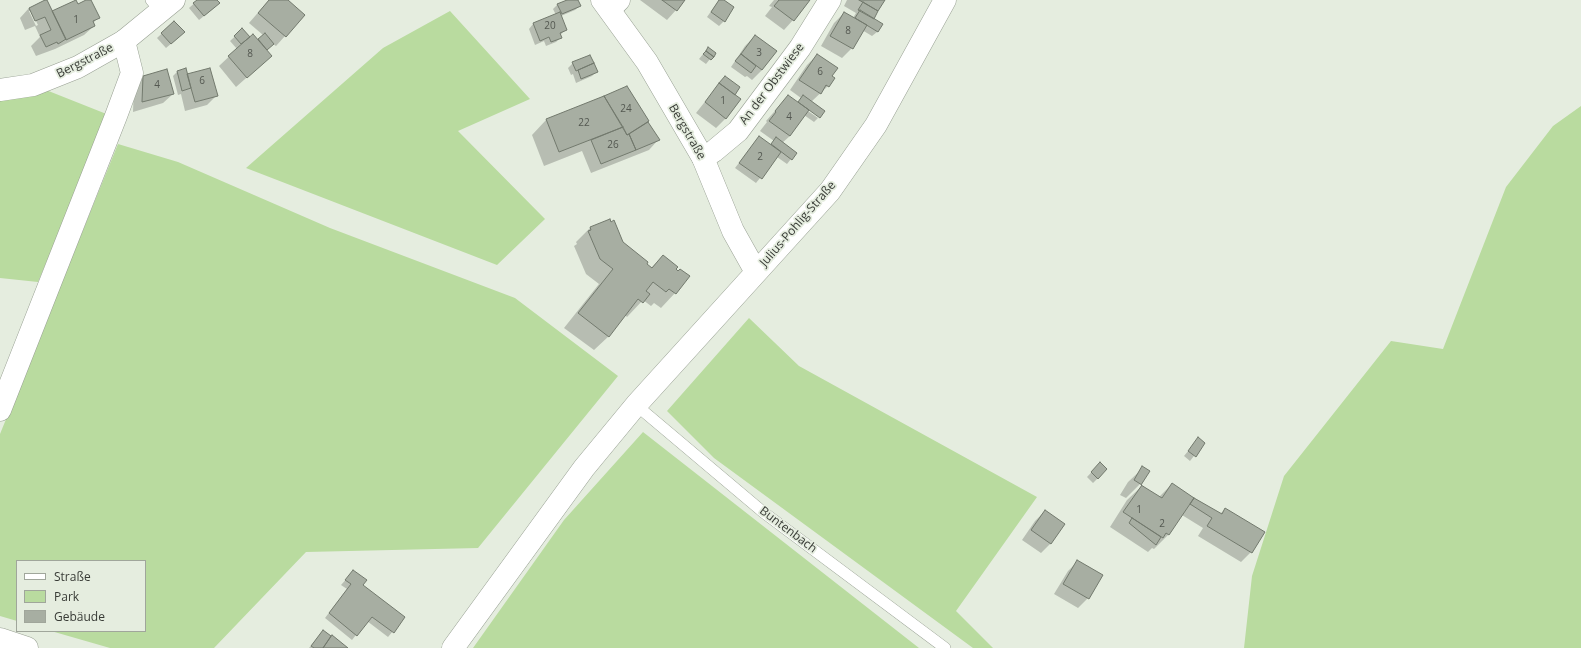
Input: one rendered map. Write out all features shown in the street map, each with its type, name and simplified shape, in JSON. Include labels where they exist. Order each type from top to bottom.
[{"type":"street","name":"An der Obstwiese","points":[[703,158],[738,131],[800,48],[830,0]]},
{"type":"street","name":"Julius-Pohlig-Straße","points":[[453,648],[584,468],[651,388],[830,191],[872,131],[945,0]]},
{"type":"street","name":"Bergstraße","points":[[610,3],[647,62],[703,158],[733,231],[756,272]]},
{"type":"street","name":"Bergstraße","points":[[0,90],[33,85],[78,67],[124,41],[162,4]]},
{"type":"street","points":[[0,410],[132,73],[124,41]]},
{"type":"street","points":[[0,639],[27,648]]},
{"type":"lane","name":"Buntenbach","points":[[636,405],[763,512],[945,648]]},
{"type":"green space","points":[[450,11],[530,99],[458,131],[545,219],[497,265],[246,168],[383,48]]},
{"type":"green space","points":[[46,90],[109,115],[38,282],[0,278],[0,96]]},
{"type":"green space","points":[[1581,106],[1581,648],[1244,648],[1252,576],[1284,476],[1391,341],[1443,349],[1506,187],[1553,126]]},
{"type":"green space","points":[[118,144],[178,162],[330,228],[515,298],[618,376],[478,548],[306,552],[214,648],[110,648],[54,632],[146,632],[146,560],[16,560],[16,621],[0,616],[0,434]]},
{"type":"green space","points":[[749,318],[799,366],[1037,497],[956,611],[993,648],[973,648],[714,458],[667,411]]},
{"type":"green space","points":[[643,432],[919,648],[473,648],[564,520]]},
{"type":"building","points":[[47,0],[66,39],[58,44],[57,42],[46,47],[40,35],[51,30],[45,17],[35,21],[29,8]]},
{"type":"building","points":[[76,0],[78,4],[86,0],[91,0],[100,18],[93,21],[95,26],[66,40],[52,11]]},
{"type":"building","points":[[197,0],[217,0],[220,3],[204,16],[193,3]]},
{"type":"building","points":[[269,0],[288,0],[305,15],[286,37],[258,13]]},
{"type":"building","points":[[567,0],[578,0],[581,6],[562,14],[557,4]]},
{"type":"building","points":[[662,0],[685,0],[677,11]]},
{"type":"building","points":[[719,0],[724,0],[734,7],[725,22],[711,12]]},
{"type":"building","points":[[779,0],[810,0],[794,21],[774,6]]},
{"type":"building","points":[[859,0],[885,0],[878,11]]},
{"type":"building","points":[[863,2],[878,11],[874,19],[858,10]]},
{"type":"building","points":[[860,10],[883,24],[878,32],[855,18]]},
{"type":"building","points":[[560,12],[567,30],[560,33],[562,38],[551,42],[549,37],[540,41],[533,23]]},
{"type":"building","points":[[844,12],[867,25],[853,49],[830,36]]},
{"type":"building","points":[[174,21],[185,32],[171,44],[161,33]]},
{"type":"building","points":[[242,28],[250,37],[241,44],[234,36]]},
{"type":"building","points":[[265,33],[274,44],[267,50],[258,39]]},
{"type":"building","points":[[253,34],[272,56],[247,78],[228,56]]},
{"type":"building","points":[[755,35],[777,51],[762,70],[741,54]]},
{"type":"building","points":[[708,47],[716,53],[714,57],[706,51]]},
{"type":"building","points":[[706,51],[714,57],[711,60],[703,54]]},
{"type":"building","points":[[741,54],[756,66],[751,73],[735,61]]},
{"type":"building","points":[[817,54],[838,68],[832,76],[835,78],[829,87],[826,85],[821,94],[799,80]]},
{"type":"building","points":[[590,55],[594,63],[576,71],[572,62]]},
{"type":"building","points":[[594,63],[598,72],[581,79],[578,70]]},
{"type":"building","points":[[186,68],[191,88],[182,91],[177,71]]},
{"type":"building","points":[[210,68],[218,96],[195,102],[187,74]]},
{"type":"building","points":[[167,69],[174,94],[142,102],[143,76]]},
{"type":"building","points":[[725,76],[740,87],[735,95],[719,83]]},
{"type":"building","points":[[719,83],[741,99],[726,119],[705,102]]},
{"type":"building","points":[[627,86],[649,121],[627,135],[604,96]]},
{"type":"building","points":[[788,95],[809,110],[790,136],[769,121]]},
{"type":"building","points":[[803,95],[825,111],[820,118],[798,102]]},
{"type":"building","points":[[604,96],[623,127],[559,152],[546,119]]},
{"type":"building","points":[[648,122],[660,140],[636,150],[629,134]]},
{"type":"building","points":[[623,127],[627,135],[629,134],[636,150],[601,164],[591,140]]},
{"type":"building","points":[[759,136],[781,152],[762,179],[739,163]]},
{"type":"building","points":[[776,137],[797,153],[792,160],[771,144]]},
{"type":"building","points":[[610,219],[611,222],[614,220],[623,242],[648,262],[647,264],[652,268],[663,255],[678,267],[676,269],[678,271],[680,269],[690,276],[676,294],[669,289],[666,292],[653,282],[646,291],[650,294],[643,303],[638,299],[609,337],[578,313],[613,269],[600,259],[588,231],[591,230],[590,227]]},
{"type":"building","points":[[1198,437],[1205,443],[1196,457],[1188,451]]},
{"type":"building","points":[[1100,462],[1107,469],[1098,479],[1091,472]]},
{"type":"building","points":[[1142,466],[1150,471],[1141,485],[1134,480]]},
{"type":"building","points":[[1172,483],[1194,498],[1169,535],[1166,533],[1163,538],[1123,512],[1142,485],[1162,498]]},
{"type":"building","points":[[1194,498],[1222,514],[1225,508],[1265,532],[1252,553],[1207,526],[1212,518],[1190,504]]},
{"type":"building","points":[[1045,510],[1065,524],[1051,544],[1031,530]]},
{"type":"building","points":[[1132,518],[1161,537],[1156,545],[1129,523]]},
{"type":"building","points":[[1077,560],[1103,575],[1089,599],[1063,584]]},
{"type":"building","points":[[353,570],[367,580],[363,585],[405,617],[394,633],[372,617],[357,636],[329,613],[351,584],[345,580]]},
{"type":"building","points":[[323,630],[331,636],[323,648],[314,648],[311,646]]},
{"type":"building","points":[[332,635],[348,648],[323,648]]}]
